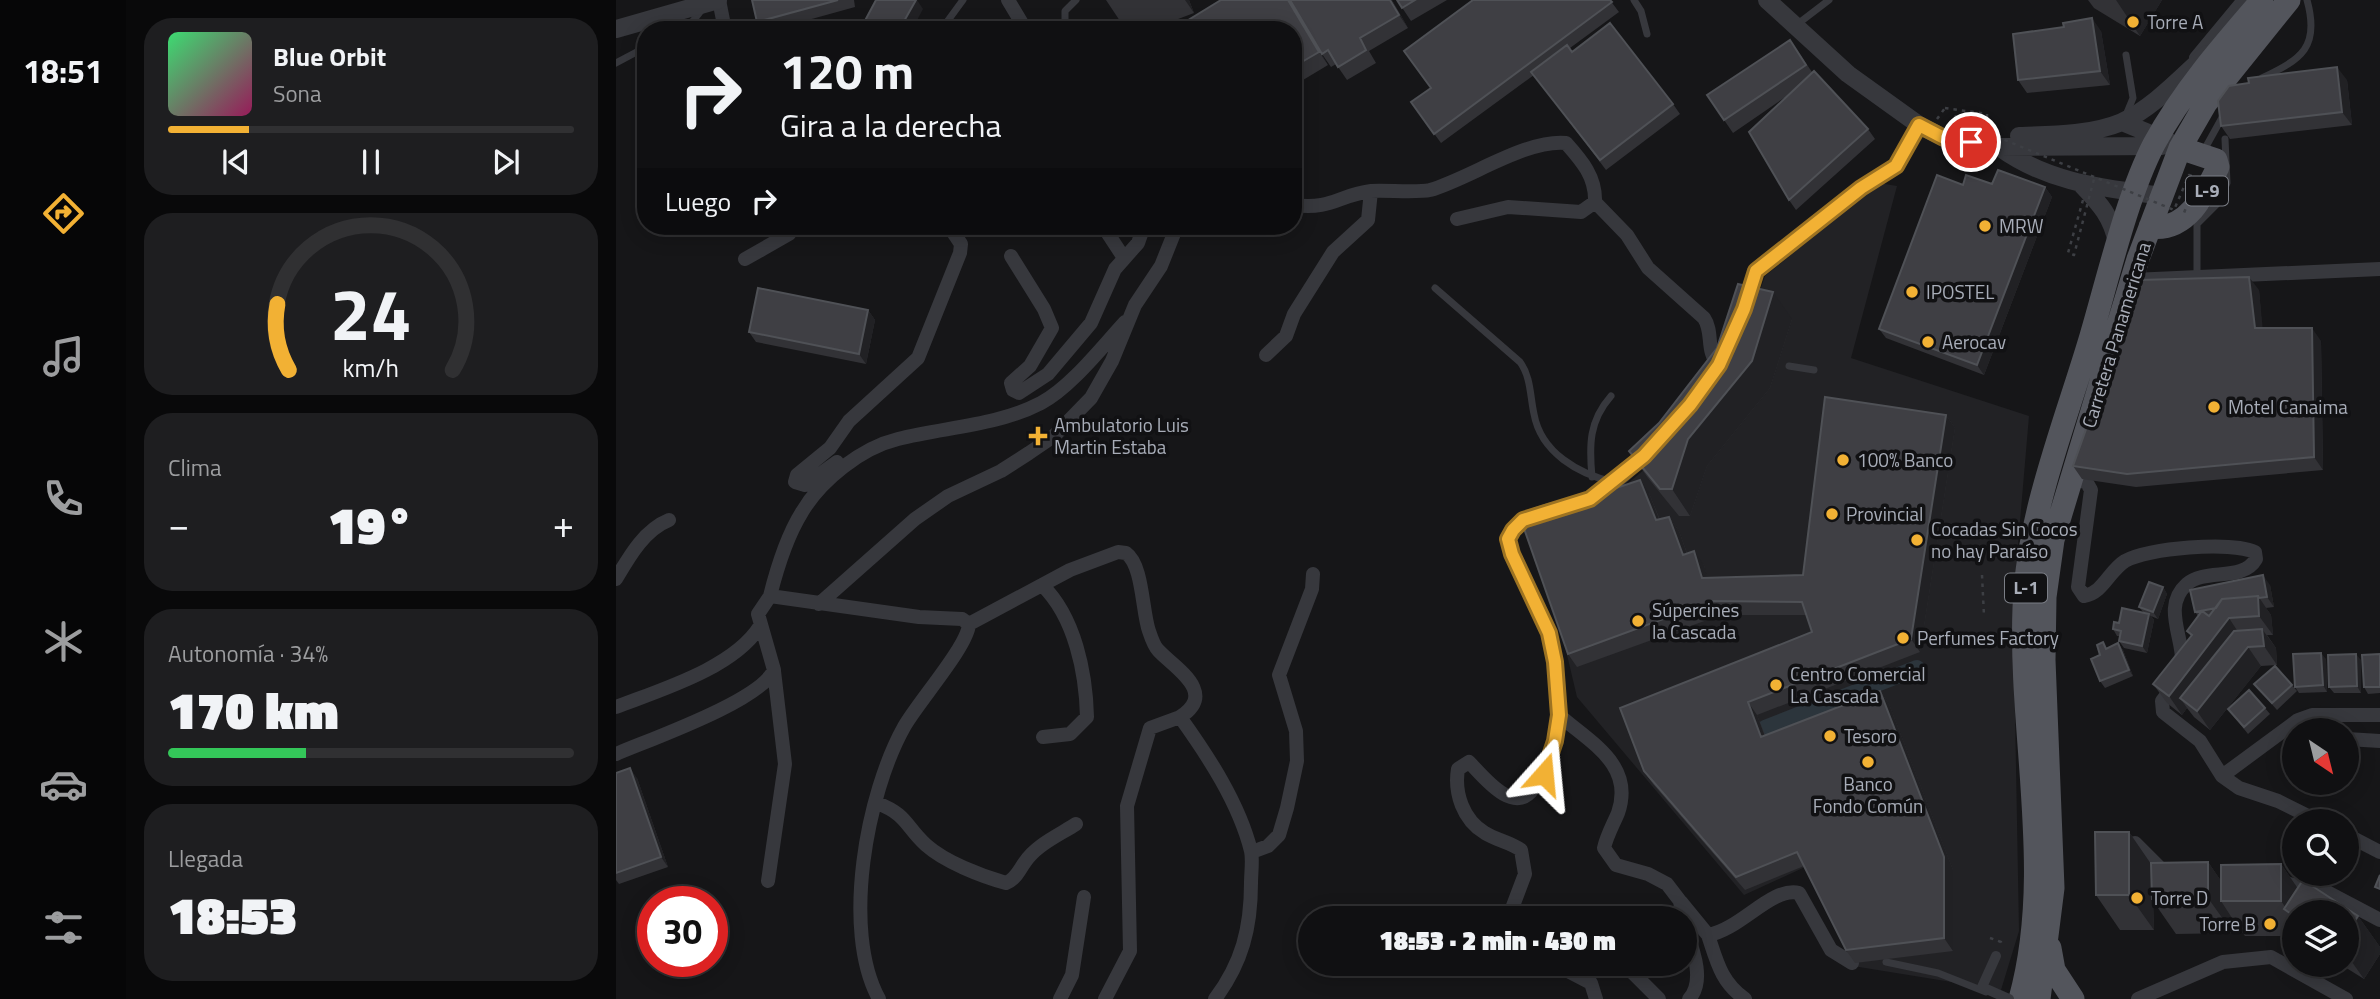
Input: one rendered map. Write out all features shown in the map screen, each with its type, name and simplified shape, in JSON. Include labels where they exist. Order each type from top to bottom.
[{"type":"main road","name":"Carretera Panamericana","points":[[2039,947],[2024,606],[2032,543],[2045,485],[2135,192],[2156,141],[2245,9],[2262,0]]},
{"type":"main road","name":"Carretera Panamericana","points":[[2025,999],[2053,888],[2045,727],[2045,597],[2053,540],[2072,477],[2083,456],[2113,340],[2138,280],[2150,227],[2162,196],[2191,150],[2206,103],[2289,0]]},
{"type":"main road","name":"L-9","points":[[2150,227],[2172,223],[2194,210],[2202,201],[2218,167],[2216,160],[2191,150]]},
{"type":"main road","name":"L-1","points":[[2039,947],[2073,999]]},
{"type":"street","points":[[1008,0],[1021,21]]},
{"type":"street","name":"L-9","points":[[1767,0],[1848,74],[1919,125],[1944,138],[1999,147],[2021,163],[2082,186],[2162,196]]},
{"type":"street","points":[[644,21],[714,1],[722,21]]},
{"type":"street","name":"L-9","points":[[2061,141],[2122,122],[2161,96],[2245,9]]},
{"type":"street","points":[[616,29],[637,23]]},
{"type":"street","name":"L-9","points":[[2122,122],[2156,141]]},
{"type":"street","points":[[1739,321],[1756,271],[1861,188],[1896,166],[1919,125]]},
{"type":"street","name":"L-9","points":[[1999,147],[2017,136],[2061,141],[2156,141],[2191,150]]},
{"type":"street","name":"L-9","points":[[2061,141],[2061,169],[2105,209],[2113,224],[2117,248]]},
{"type":"street","points":[[1302,206],[1324,207],[1371,191],[1427,191],[1506,158],[1559,142],[1566,143],[1596,186],[1595,202],[1627,235],[1648,268],[1704,318],[1715,370],[1730,345]]},
{"type":"street","points":[[1266,355],[1286,336],[1294,314],[1333,252],[1368,220],[1371,191]]},
{"type":"street","points":[[1457,219],[1508,207],[1581,212],[1595,202]]},
{"type":"street","points":[[745,259],[787,235]]},
{"type":"street","points":[[870,450],[862,449],[842,457],[806,485],[795,482],[797,475],[830,448],[849,421],[918,358],[960,253],[961,244],[955,235]]},
{"type":"street","points":[[1109,235],[1124,258]]},
{"type":"street","points":[[1011,256],[1044,309],[1052,328],[1031,366],[1011,383],[1013,390],[1019,393],[1048,374],[1091,323],[1124,258],[1138,243],[1141,235]]},
{"type":"street","points":[[819,604],[875,552],[948,496],[1001,471],[1054,436],[1091,398],[1112,362],[1131,315],[1161,266],[1173,235]]},
{"type":"street","points":[[2138,280],[2380,269]]},
{"type":"street","points":[[768,881],[777,840],[785,764],[774,670],[758,614],[770,596],[776,573],[802,512],[845,466],[870,450],[896,439],[1016,415],[1043,402],[1057,393],[1131,315]]},
{"type":"street","points":[[1513,906],[1525,874],[1521,850],[1485,833],[1470,818],[1458,799],[1458,769],[1469,762],[1501,794],[1515,798],[1530,793],[1544,774],[1555,741],[1559,715],[1549,633],[1512,554],[1508,539],[1523,520],[1590,499],[1614,482],[1662,435]]},
{"type":"street","points":[[2072,477],[2087,483],[2091,490],[2078,587],[2084,596],[2098,589],[2127,560],[2154,552],[2207,547],[2255,552],[2256,559],[2245,569],[2194,579],[2180,592],[2175,622],[2183,663],[2177,681],[2161,706],[2163,712],[2200,741],[2222,776],[2239,788],[2294,809]]},
{"type":"street","points":[[616,579],[647,534],[657,524],[669,520]]},
{"type":"street","points":[[969,624],[1070,570],[1118,552],[1130,556],[1136,569],[1149,631],[1158,650],[1184,670],[1192,682],[1194,698],[1189,712],[1180,718],[1150,727],[1127,806],[1130,951],[1105,999]]},
{"type":"street","points":[[1252,852],[1268,846],[1279,835],[1287,808],[1297,761],[1296,731],[1279,675],[1312,589],[1313,574]]},
{"type":"street","points":[[1042,585],[1055,597],[1067,621],[1079,661],[1087,718],[1070,734],[1043,737]]},
{"type":"street","points":[[770,596],[819,604],[962,619],[969,624]]},
{"type":"street","points":[[876,997],[863,960],[861,920],[865,840],[903,728],[942,670],[957,654],[968,634],[969,624]]},
{"type":"street","points":[[616,708],[711,667],[753,637],[760,626]]},
{"type":"street","points":[[616,754],[749,694],[769,680],[774,670]]},
{"type":"street","points":[[1559,715],[1605,751],[1620,774],[1618,812],[1604,848],[1616,865],[1648,874],[1667,884],[1708,934],[1721,977],[1729,988],[1745,999]]},
{"type":"street","points":[[2304,718],[2312,715],[2380,715]]},
{"type":"street","points":[[1180,718],[1203,748],[1252,852],[1250,919],[1244,948],[1215,999]]},
{"type":"street","points":[[2222,776],[2282,740]]},
{"type":"street","points":[[2359,740],[2380,741]]},
{"type":"street","points":[[877,803],[906,818],[927,846],[1006,883],[1011,881],[1026,859],[1076,824]]},
{"type":"street","points":[[2359,841],[2380,852]]},
{"type":"street","points":[[2135,843],[2161,869],[2182,875]]},
{"type":"street","points":[[2259,881],[2325,891],[2380,920]]},
{"type":"street","points":[[1708,934],[1724,932],[1772,898],[1791,891],[1798,893],[1810,908],[1821,936],[1831,950],[1852,963]]},
{"type":"street","points":[[1060,999],[1072,975],[1084,897]]},
{"type":"street","points":[[1680,901],[1681,906]]},
{"type":"street","points":[[1996,956],[1982,988],[2025,999]]},
{"type":"street","points":[[2138,999],[2223,962],[2271,957],[2346,999]]},
{"type":"street","points":[[1578,976],[1591,983],[1596,999]]},
{"type":"street","points":[[1635,976],[1659,999]]},
{"type":"street","points":[[1689,999],[1697,982],[1696,976]]},
{"type":"lane","points":[[948,21],[963,0]]},
{"type":"lane","points":[[1066,21],[1065,11],[1076,0]]},
{"type":"lane","points":[[1634,0],[1641,11],[1647,34]]},
{"type":"lane","points":[[1794,26],[1829,0]]},
{"type":"lane","points":[[2256,81],[2297,60],[2309,48],[2312,17],[2307,0]]},
{"type":"lane","points":[[693,21],[714,1]]},
{"type":"lane","points":[[616,63],[637,52]]},
{"type":"lane","points":[[2122,122],[2133,97],[2126,55]]},
{"type":"lane","points":[[2191,150],[2228,105]]},
{"type":"lane","points":[[2197,277],[2197,224],[2219,202],[2227,183],[2225,139]]},
{"type":"lane","points":[[2138,280],[2148,287],[2232,285]]},
{"type":"lane","points":[[1435,288],[1520,362],[1527,372],[1535,419],[1543,437],[1558,456],[1592,477],[1614,482]]},
{"type":"lane","points":[[2113,340],[2119,365]]},
{"type":"lane","points":[[1789,366],[1814,370]]},
{"type":"lane","points":[[1592,477],[1590,432],[1599,410],[1611,396]]},
{"type":"lane","points":[[1886,962],[1938,973],[1983,992],[2025,999]]},
{"type":"path","points":[[1945,108],[1987,114],[1987,119],[1953,116],[1952,124],[1988,133],[2082,186],[2175,210],[2189,175],[2197,178],[2184,213]]},
{"type":"path","points":[[2082,186],[2074,255],[2068,253],[2082,186]]},
{"type":"path","points":[[1982,575],[1984,616]]},
{"type":"shaded area","name":"Centro Comercial La Cascada","points":[[1879,183],[1897,186],[1851,358],[2029,416],[2013,603],[2019,931],[2001,990],[1853,966],[1805,867],[1744,895],[1577,697],[1559,621],[1620,490],[1671,447],[1752,314],[1765,276]]},
{"type":"building","points":[[752,0],[838,0],[761,21],[757,21]]},
{"type":"building","points":[[876,0],[916,0],[904,21],[865,21]]},
{"type":"building","points":[[1221,0],[1288,0],[1301,21],[1187,21]]},
{"type":"building","points":[[1290,0],[1390,0],[1399,15],[1360,38],[1366,50],[1338,67],[1328,50],[1322,54]]},
{"type":"building","points":[[1397,0],[1415,0],[1402,8]]},
{"type":"building","points":[[1473,0],[1612,2],[1434,134],[1411,102],[1431,88],[1404,51]]},
{"type":"building","points":[[2092,18],[2100,71],[2018,80],[2013,34],[2064,27],[2063,23]]},
{"type":"building","points":[[1302,23],[1319,52],[1302,62]]},
{"type":"building","points":[[1610,23],[1673,104],[1600,160],[1531,72],[1567,45],[1572,52]]},
{"type":"building","points":[[1790,40],[1806,65],[1724,120],[1707,95]]},
{"type":"building","points":[[2337,67],[2342,112],[2221,126],[2218,101],[2229,86],[2249,83],[2248,78]]},
{"type":"building","points":[[1814,71],[1868,129],[1789,200],[1749,132]]},
{"type":"building","points":[[1998,170],[2045,187],[1977,365],[1879,329],[1937,175],[1963,185],[1966,175],[1992,184]]},
{"type":"building","name":"Motel Canaima","points":[[2249,277],[2255,328],[2312,328],[2314,457],[2127,474],[2073,466],[2139,280]]},
{"type":"building","points":[[1738,284],[1773,292],[1752,361],[1688,439],[1672,489],[1660,489],[1629,451],[1659,423],[1717,348]]},
{"type":"building","points":[[758,288],[868,310],[859,354],[749,332]]},
{"type":"building","name":"Centro Comercial La Cascada","points":[[1825,397],[1946,415],[1911,639],[1748,702],[1761,737],[1880,691],[1944,857],[1944,938],[1846,950],[1797,852],[1736,877],[1644,771],[1620,708],[1812,632],[1802,602],[1712,601],[1568,654],[1521,520],[1640,480],[1656,520],[1669,517],[1683,555],[1694,551],[1702,578],[1803,575]]},
{"type":"building","points":[[2263,575],[2267,597],[2222,599],[2216,608],[2195,612],[2190,590]]},
{"type":"building","points":[[2149,582],[2163,587],[2153,612],[2139,607]]},
{"type":"building","points":[[2258,596],[2259,616],[2229,618],[2169,696],[2153,684],[2192,635],[2187,631],[2202,611],[2209,616],[2222,599]]},
{"type":"building","points":[[2122,608],[2149,614],[2142,646],[2119,641],[2121,631],[2113,629],[2114,622],[2119,623]]},
{"type":"building","points":[[2262,629],[2264,646],[2248,647],[2197,711],[2180,698],[2234,631]]},
{"type":"building","points":[[2103,642],[2106,649],[2118,643],[2129,670],[2100,681],[2091,659],[2100,655],[2097,645]]},
{"type":"building","points":[[2321,653],[2323,685],[2295,687],[2293,654]]},
{"type":"building","points":[[2356,654],[2357,686],[2329,687],[2328,655]]},
{"type":"building","points":[[2380,654],[2380,687],[2364,687],[2362,655]]},
{"type":"building","points":[[2275,666],[2292,685],[2272,703],[2254,684]]},
{"type":"building","points":[[2249,690],[2265,708],[2244,727],[2228,709]]},
{"type":"building","points":[[630,768],[661,857],[616,873],[616,773]]},
{"type":"building","points":[[2095,832],[2129,832],[2129,895],[2096,895]]},
{"type":"building","points":[[2208,862],[2208,898],[2152,899],[2151,863]]},
{"type":"building","points":[[2281,864],[2281,901],[2221,901],[2221,865]]},
{"type":"building","points":[[2380,875],[2380,889],[2375,887]]},
{"type":"building","points":[[2299,886],[2312,886],[2334,900],[2290,900]]},
{"type":"waterway","points":[[1765,728],[1917,668]]},
{"type":"place","name":"Torre A","points":[[2133,22]]},
{"type":"place","name":"MRW","points":[[1985,226]]},
{"type":"place","name":"IPOSTEL","points":[[1912,292]]},
{"type":"place","name":"Aerocav","points":[[1928,342]]},
{"type":"place","name":"Motel Canaima","points":[[2214,407]]},
{"type":"place","name":"Ambulatorio Luis Martin Estaba","points":[[1038,436]]},
{"type":"place","name":"100% Banco","points":[[1843,460]]},
{"type":"place","name":"Provincial","points":[[1832,514]]},
{"type":"place","name":"Cocadas Sin Cocos no hay Paraíso","points":[[1917,540]]},
{"type":"place","name":"Súpercines la Cascada","points":[[1638,621]]},
{"type":"place","name":"Perfumes Factory","points":[[1903,638]]},
{"type":"place","name":"Centro Comercial La Cascada","points":[[1776,685]]},
{"type":"place","name":"Tesoro","points":[[1830,736]]},
{"type":"place","name":"Banco Fondo Común","points":[[1868,762]]},
{"type":"place","name":"Torre D","points":[[2137,898]]},
{"type":"place","name":"Torre B","points":[[2270,924]]},
{"type":"route","points":[[1544,774],[1555,741],[1559,715],[1555,662],[1549,633],[1512,554],[1508,539],[1513,530],[1523,520],[1590,499],[1604,491],[1644,456],[1690,405],[1719,365],[1730,345],[1756,271],[1861,188],[1896,166],[1919,125],[1944,138],[1971,142]]}]
